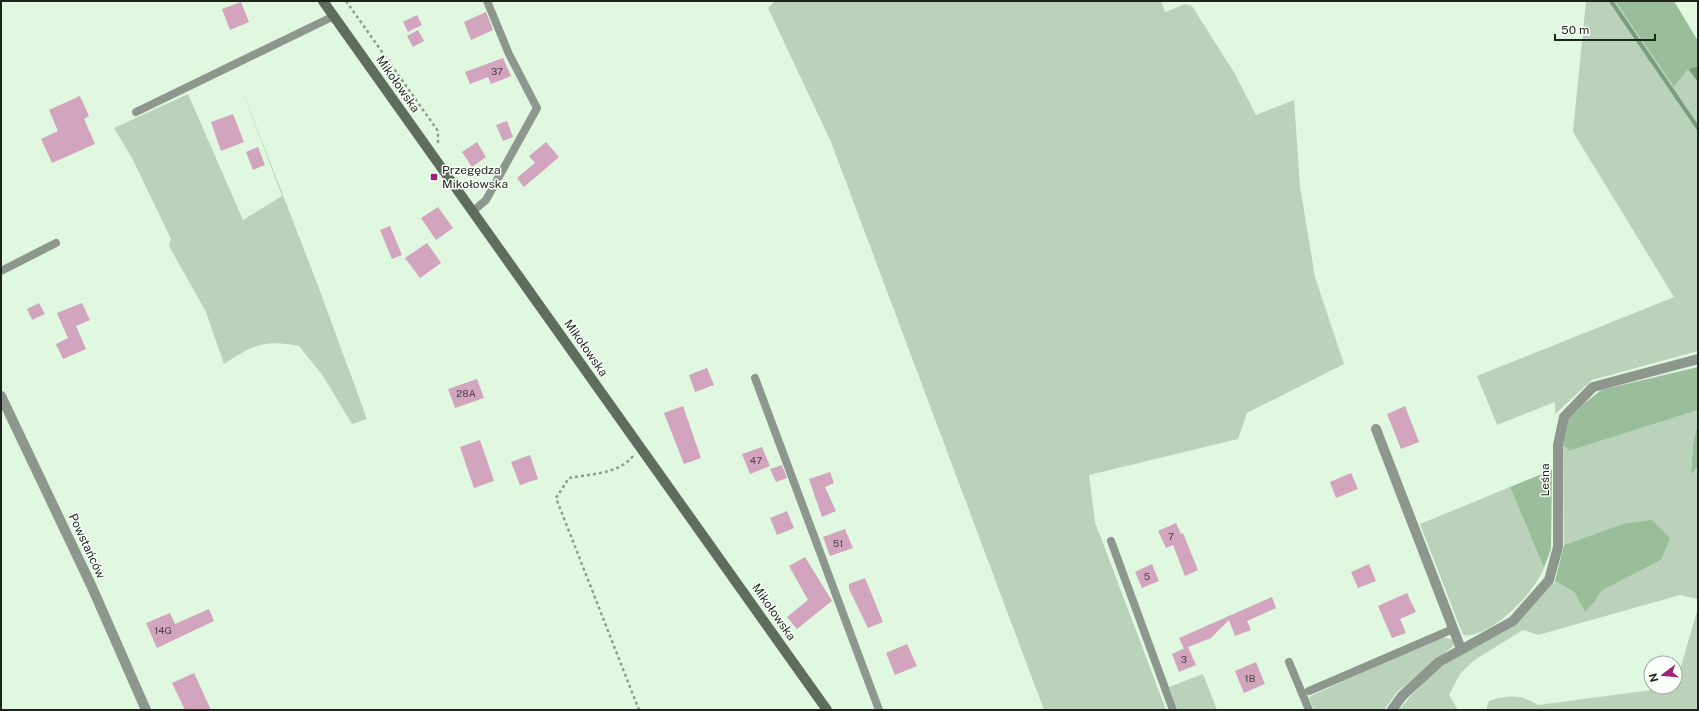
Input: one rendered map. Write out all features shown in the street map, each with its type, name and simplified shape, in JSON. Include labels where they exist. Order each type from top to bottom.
[{"type":"main road","name":"Mikołowska","points":[[324,1],[472,212],[827,710]]},
{"type":"street","name":"Leśna","points":[[1392,710],[1402,696],[1439,662],[1513,621],[1549,580],[1558,547],[1558,445],[1564,417],[1594,387],[1698,359]]},
{"type":"street","name":"Powstańców","points":[[1,396],[91,585],[146,710]]},
{"type":"street","points":[[1376,429],[1461,649]]},
{"type":"lane","points":[[472,212],[486,200],[536,108],[509,54],[487,1]]},
{"type":"lane","points":[[136,112],[334,16]]},
{"type":"lane","points":[[1,271],[56,243]]},
{"type":"lane","points":[[755,378],[879,710]]},
{"type":"lane","points":[[1111,542],[1173,710]]},
{"type":"lane","points":[[1309,691],[1453,629]]},
{"type":"lane","points":[[1289,662],[1309,710]]},
{"type":"path","points":[[346,1],[438,131],[438,146],[434,158]]},
{"type":"path","points":[[639,710],[556,498],[569,478],[620,467],[628,462],[640,447]]},
{"type":"shaded area","points":[[775,1],[1161,1],[1165,12],[1185,4],[1192,6],[1235,74],[1256,115],[1294,100],[1300,186],[1315,277],[1344,364],[1247,413],[1238,439],[1089,475],[1095,522],[1166,710],[1044,710],[831,142],[768,8]]},
{"type":"shaded area","points":[[1586,1],[1615,1],[1674,87],[1688,69],[1698,82],[1698,351],[1592,380],[1555,414],[1555,402],[1497,425],[1477,376],[1674,297],[1573,132]]},
{"type":"shaded area","points":[[1615,1],[1674,1],[1698,41],[1698,66],[1688,69],[1674,87]]},
{"type":"shaded area","points":[[1698,66],[1698,82],[1688,69]]},
{"type":"shaded area","points":[[236,74],[317,283],[367,419],[352,424],[323,376],[299,346],[277,343],[259,345],[243,352],[224,364],[206,312],[169,246],[171,239],[133,160],[114,128],[188,94],[243,220],[282,196]]},
{"type":"shaded area","points":[[1698,367],[1698,410],[1569,451],[1563,445],[1568,420],[1601,390]]},
{"type":"shaded area","points":[[1698,410],[1698,422],[1693,444],[1691,473],[1698,466],[1698,599],[1680,595],[1538,635],[1523,630],[1473,661],[1460,674],[1449,695],[1458,710],[1399,710],[1438,668],[1514,625],[1555,581],[1574,592],[1585,612],[1594,603],[1601,591],[1661,560],[1622,524],[1564,545],[1563,445],[1569,451]]},
{"type":"shaded area","points":[[1698,422],[1698,466],[1691,474],[1693,444]]},
{"type":"shaded area","points":[[1552,470],[1551,549],[1544,568],[1510,487]]},
{"type":"shaded area","points":[[1510,487],[1544,568],[1528,594],[1512,611],[1482,632],[1472,635],[1463,635],[1420,524]]},
{"type":"shaded area","points":[[1652,520],[1670,538],[1661,560],[1601,591],[1594,603],[1585,612],[1574,592],[1555,581],[1564,545],[1622,524]]},
{"type":"shaded area","points":[[1698,608],[1698,710],[1486,710],[1489,701],[1509,697],[1520,697],[1532,701],[1538,705],[1643,691],[1643,695],[1683,695],[1683,660]]},
{"type":"shaded area","points":[[1443,637],[1454,640],[1453,646],[1397,692],[1384,710],[1314,710],[1309,697],[1403,653]]},
{"type":"shaded area","points":[[1203,674],[1217,710],[1178,710],[1169,687]]},
{"type":"building","points":[[241,2],[249,22],[230,30],[222,9]]},
{"type":"building","points":[[486,12],[493,30],[471,40],[464,22]]},
{"type":"building","points":[[417,15],[422,25],[408,32],[403,22]]},
{"type":"building","points":[[418,30],[424,41],[413,47],[407,36]]},
{"type":"building","points":[[503,58],[511,76],[491,84],[488,77],[470,84],[465,72]]},
{"type":"building","points":[[80,96],[89,116],[84,119],[95,144],[52,163],[41,139],[58,131],[49,110]]},
{"type":"building","points":[[233,114],[244,142],[221,151],[211,122]]},
{"type":"building","points":[[507,121],[513,137],[503,141],[496,125]]},
{"type":"building","points":[[477,142],[486,157],[472,167],[462,152]]},
{"type":"building","points":[[546,142],[559,157],[524,187],[517,178],[535,163],[529,156]]},
{"type":"building","points":[[258,147],[265,165],[253,170],[246,152]]},
{"type":"building","points":[[438,207],[453,228],[436,240],[421,218]]},
{"type":"building","points":[[390,226],[402,255],[392,259],[380,230]]},
{"type":"building","points":[[427,243],[441,263],[420,278],[405,258]]},
{"type":"building","points":[[39,303],[45,314],[32,320],[27,309]]},
{"type":"building","points":[[82,303],[90,320],[76,326],[86,349],[63,359],[56,344],[68,338],[57,313]]},
{"type":"building","points":[[707,368],[714,385],[695,392],[689,375]]},
{"type":"building","points":[[477,379],[484,398],[455,408],[448,389]]},
{"type":"building","points":[[683,406],[701,458],[684,464],[664,413]]},
{"type":"building","points":[[1405,406],[1419,442],[1401,449],[1387,414]]},
{"type":"building","points":[[480,440],[494,481],[474,488],[460,447]]},
{"type":"building","points":[[762,447],[770,466],[750,474],[742,454]]},
{"type":"building","points":[[530,455],[538,479],[520,485],[511,462]]},
{"type":"building","points":[[782,465],[787,478],[776,482],[770,469]]},
{"type":"building","points":[[830,472],[834,483],[825,487],[836,511],[822,517],[809,479]]},
{"type":"building","points":[[1351,473],[1358,489],[1336,498],[1330,482]]},
{"type":"building","points":[[787,511],[794,528],[777,535],[770,518]]},
{"type":"building","points":[[1176,523],[1181,534],[1183,533],[1198,570],[1185,576],[1173,545],[1166,548],[1158,531]]},
{"type":"building","points":[[845,529],[853,548],[830,556],[823,537]]},
{"type":"building","points":[[805,557],[832,601],[797,629],[787,617],[808,600],[789,566]]},
{"type":"building","points":[[1152,564],[1159,581],[1142,588],[1135,572]]},
{"type":"building","points":[[1369,564],[1376,581],[1358,588],[1351,572]]},
{"type":"building","points":[[865,578],[883,622],[868,628],[849,589],[849,584]]},
{"type":"building","points":[[1407,593],[1416,612],[1400,619],[1406,633],[1392,638],[1378,606]]},
{"type":"building","points":[[1272,597],[1276,608],[1247,621],[1251,630],[1235,636],[1229,620],[1211,638],[1188,647],[1196,665],[1179,672],[1172,654],[1184,649],[1179,638]]},
{"type":"building","points":[[209,609],[214,621],[157,648],[146,623],[170,613],[175,624]]},
{"type":"building","points":[[907,644],[917,666],[895,675],[886,653]]},
{"type":"building","points":[[1256,662],[1265,684],[1244,693],[1235,671]]},
{"type":"building","points":[[194,673],[211,710],[185,710],[172,683]]},
{"type":"waterway","points":[[1611,1],[1698,128]]},
{"type":"place","name":"Przegędza Mikołowska","points":[[434,177]]}]
